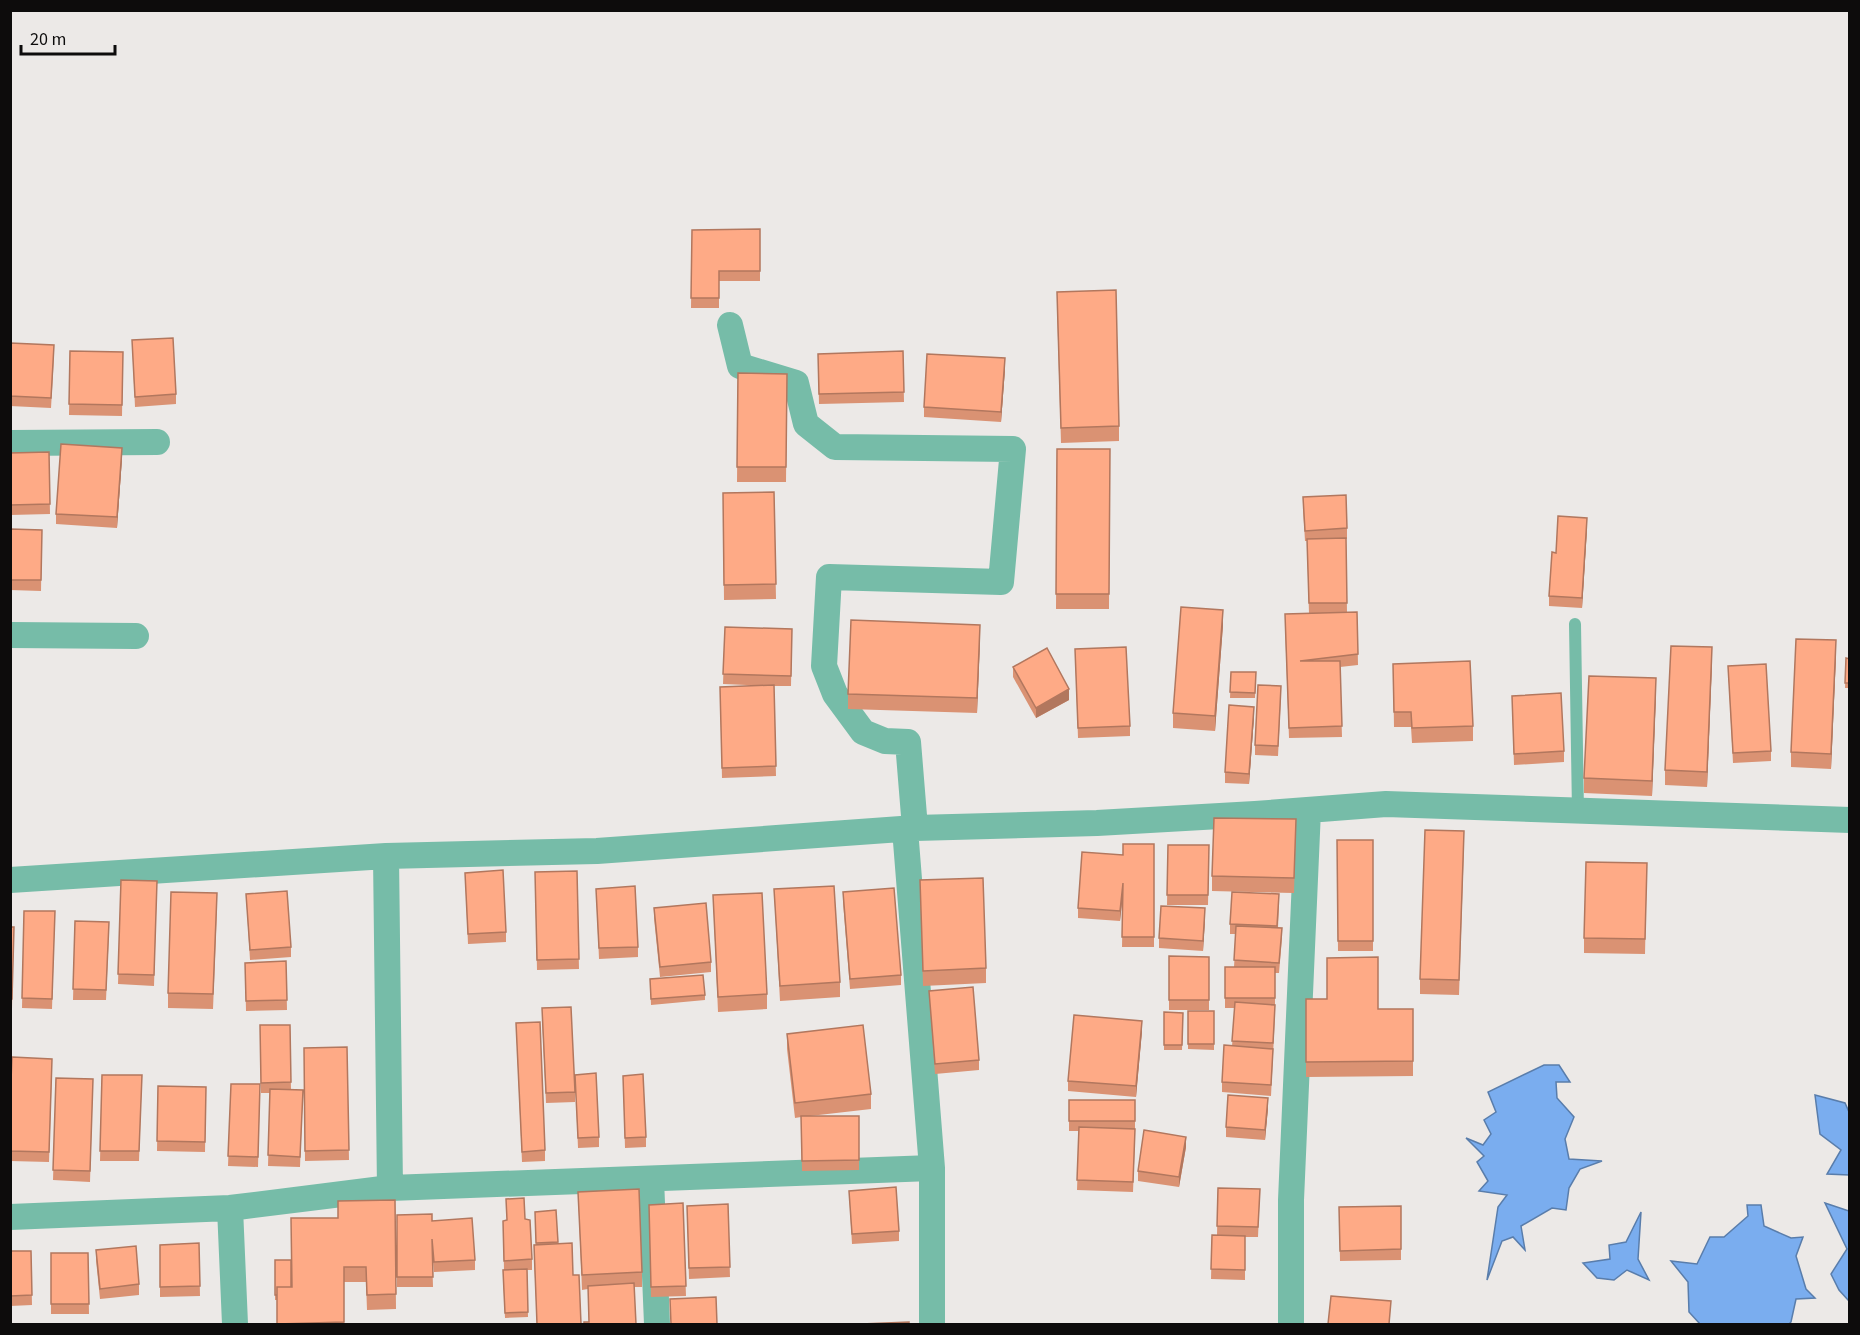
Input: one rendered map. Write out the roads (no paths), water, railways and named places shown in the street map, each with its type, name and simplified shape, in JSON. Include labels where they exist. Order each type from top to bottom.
[{"type":"street","points":[[730,325],[740,366],[796,383],[806,424],[835,447],[1013,449],[1001,582],[829,578],[824,666],[835,694],[863,732],[885,741],[908,742],[910,828],[932,1168],[932,1324]]},
{"type":"street","points":[[10,443],[156,442]]},
{"type":"street","points":[[10,635],[136,636]]},
{"type":"street","points":[[10,880],[386,856],[597,851],[910,828],[1097,823],[1386,804],[1850,820]]},
{"type":"street","points":[[1291,1324],[1291,1200],[1308,810]]},
{"type":"street","points":[[386,856],[390,1188]]},
{"type":"street","points":[[10,1217],[230,1208],[390,1188],[932,1168]]},
{"type":"street","points":[[651,1179],[657,1324]]},
{"type":"street","points":[[230,1208],[235,1324]]},
{"type":"lane","points":[[1575,624],[1578,812]]},
{"type":"water","points":[[1544,1065],[1559,1065],[1570,1082],[1556,1082],[1557,1098],[1574,1117],[1565,1139],[1569,1159],[1602,1161],[1580,1169],[1569,1188],[1566,1210],[1552,1208],[1521,1226],[1525,1250],[1513,1237],[1502,1241],[1487,1280],[1498,1207],[1507,1195],[1479,1191],[1488,1181],[1477,1162],[1484,1156],[1466,1138],[1483,1145],[1491,1134],[1484,1120],[1496,1112],[1488,1092]]},
{"type":"water","points":[[1815,1095],[1845,1103],[1849,1112],[1849,1175],[1827,1174],[1841,1150],[1820,1134]]},
{"type":"water","points":[[1825,1203],[1849,1211],[1849,1301],[1839,1290],[1831,1274],[1847,1249]]},
{"type":"water","points":[[1747,1205],[1761,1205],[1764,1226],[1791,1238],[1803,1237],[1796,1256],[1806,1289],[1815,1298],[1796,1299],[1789,1324],[1700,1324],[1689,1312],[1688,1282],[1671,1261],[1697,1264],[1710,1237],[1724,1237],[1748,1216]]},
{"type":"water","points":[[1641,1212],[1638,1259],[1649,1280],[1627,1270],[1614,1280],[1597,1278],[1583,1263],[1610,1259],[1609,1245],[1626,1242]]}]
